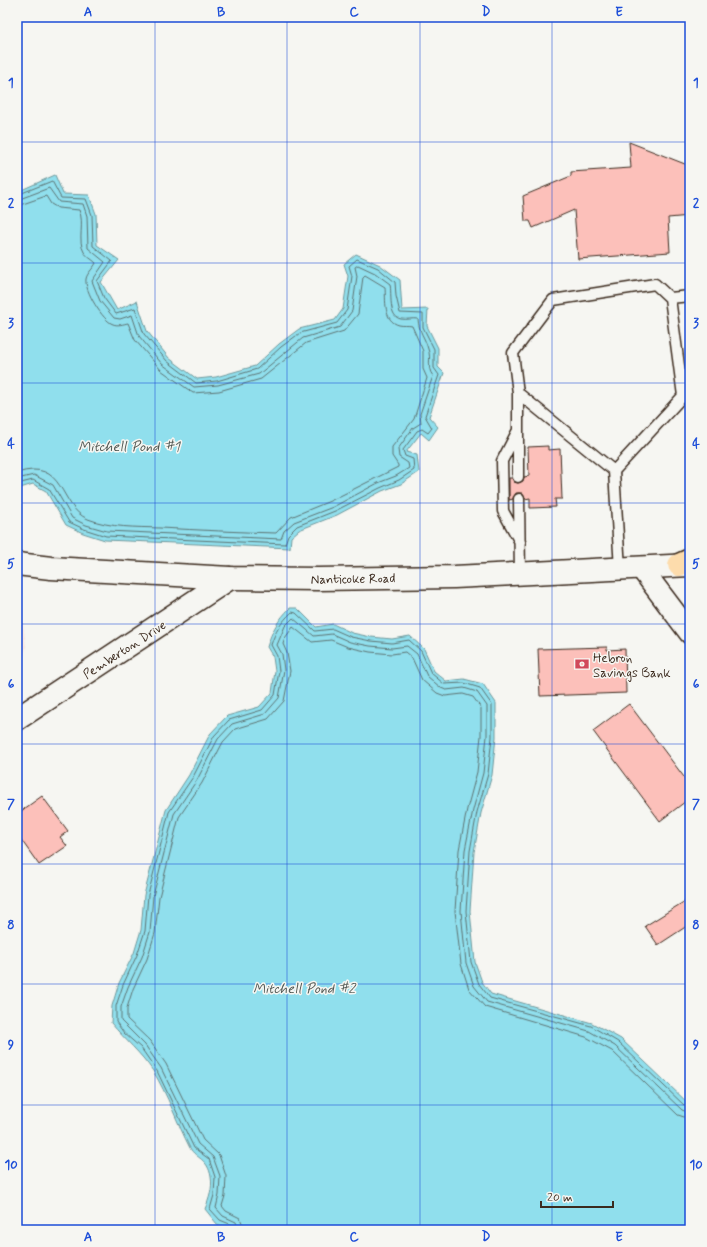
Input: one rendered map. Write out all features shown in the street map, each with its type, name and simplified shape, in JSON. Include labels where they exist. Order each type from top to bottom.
[{"type":"main road","name":"Nanticoke Road","points":[[17,564],[51,568],[230,578],[438,577],[631,568],[686,563]]},
{"type":"main road","name":"Pemberton Drive","points":[[17,719],[230,578]]},
{"type":"street","points":[[631,568],[690,633]]},
{"type":"lane","points":[[518,477],[518,393],[514,353],[553,300],[656,284],[670,298],[686,395],[614,471]]},
{"type":"lane","points":[[670,298],[690,296]]},
{"type":"lane","points":[[518,393],[614,471],[631,568]]},
{"type":"lane","points":[[518,430],[502,460],[503,511],[520,542]]},
{"type":"lane","points":[[519,499],[520,574]]},
{"type":"shaded area","points":[[17,622],[23,623],[26,647],[19,676],[17,678]]},
{"type":"water","name":"Mitchell Pond #1","points":[[55,175],[63,194],[89,195],[96,214],[97,245],[119,260],[101,282],[117,310],[137,301],[147,331],[169,358],[197,379],[216,377],[255,366],[279,344],[299,329],[335,320],[343,309],[348,276],[344,264],[356,254],[380,265],[400,280],[402,310],[428,309],[427,326],[438,348],[438,367],[444,373],[429,417],[438,427],[429,440],[421,433],[406,452],[417,455],[419,472],[401,484],[382,491],[337,515],[299,530],[291,537],[290,548],[105,540],[83,533],[66,525],[46,491],[33,484],[17,489],[17,192]]},
{"type":"water","name":"Mitchell Pond #2","points":[[290,608],[297,608],[316,627],[333,624],[352,633],[371,637],[392,639],[410,636],[424,649],[434,671],[446,681],[464,679],[483,684],[496,703],[496,737],[492,775],[481,813],[474,852],[470,911],[475,962],[482,982],[491,994],[592,1023],[621,1039],[690,1105],[690,1230],[234,1230],[217,1224],[205,1209],[211,1189],[211,1177],[207,1166],[205,1162],[190,1148],[153,1071],[111,1023],[112,1006],[119,983],[134,953],[141,930],[144,895],[166,810],[189,775],[210,734],[227,716],[259,707],[272,693],[275,671],[273,657],[267,647],[276,626]]},
{"type":"building","points":[[629,142],[690,166],[690,216],[668,218],[670,252],[578,259],[574,210],[533,228],[530,221],[525,221],[523,196],[571,176],[571,172],[631,168]]},
{"type":"building","points":[[548,446],[548,450],[560,449],[562,499],[555,499],[556,507],[530,508],[530,498],[525,499],[522,493],[516,493],[513,499],[509,500],[509,478],[512,478],[514,482],[518,483],[523,481],[524,477],[529,476],[528,447]]},
{"type":"building","name":"Hebron Savings Bank","points":[[607,647],[607,650],[625,649],[626,693],[540,696],[538,649]]},
{"type":"building","points":[[629,704],[690,785],[690,798],[660,821],[593,731]]},
{"type":"building","points":[[42,796],[68,831],[60,837],[67,846],[39,865],[17,834],[17,814]]},
{"type":"building","points":[[690,898],[690,924],[658,945],[645,926]]},
{"type":"place","name":"Hebron Savings Bank","points":[[582,664]]}]
